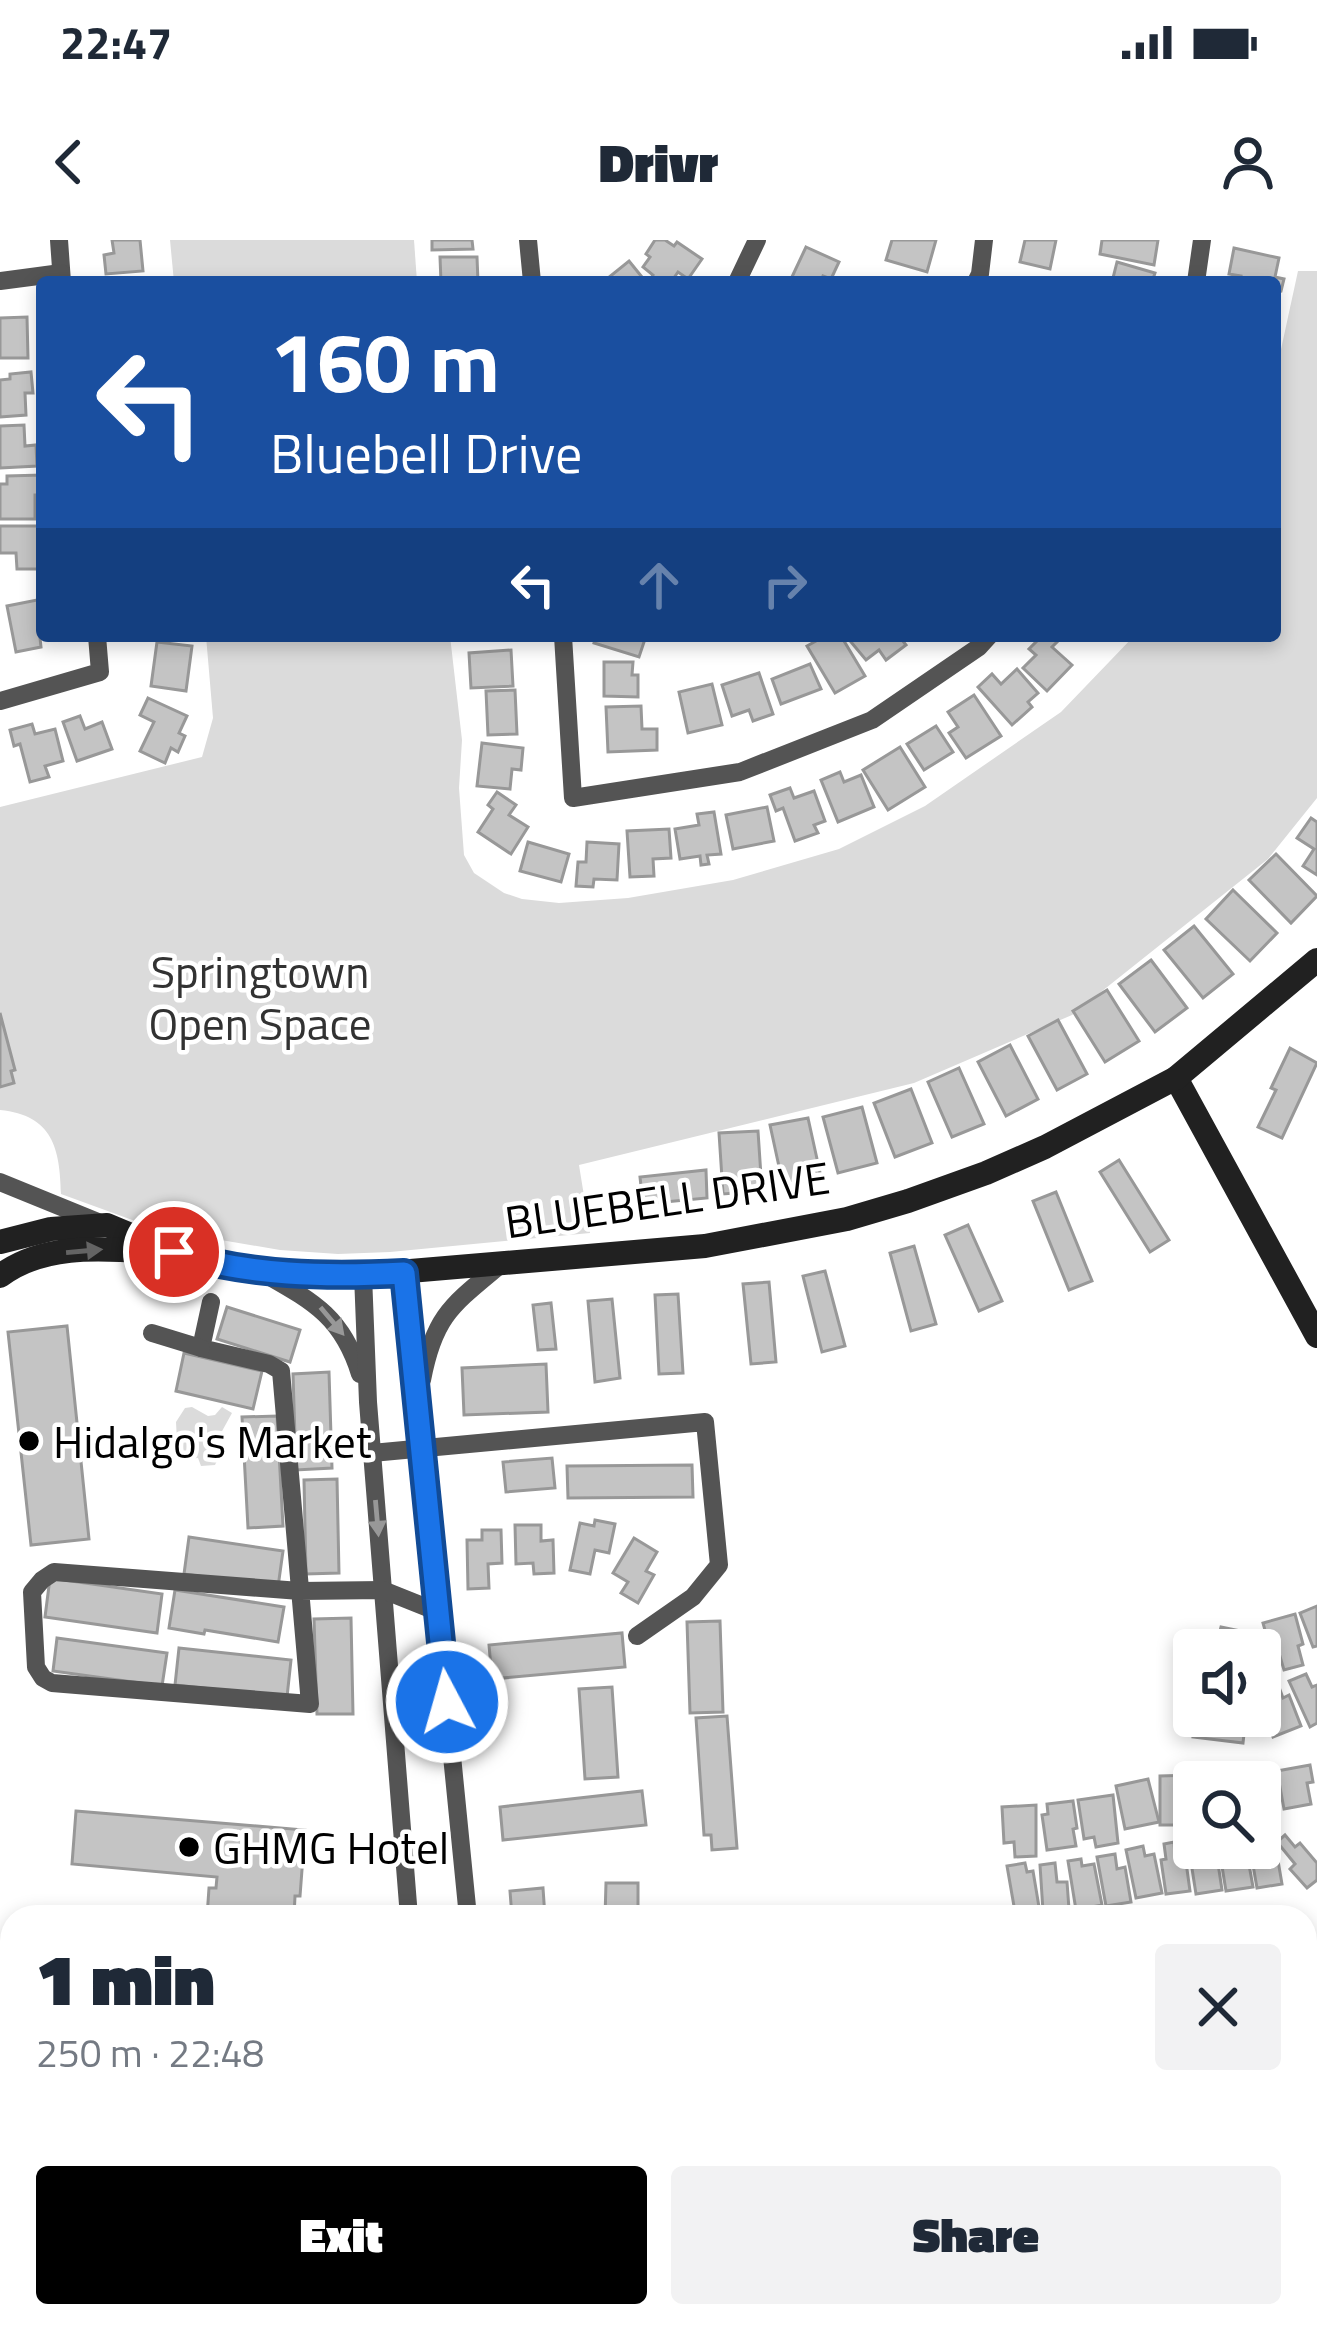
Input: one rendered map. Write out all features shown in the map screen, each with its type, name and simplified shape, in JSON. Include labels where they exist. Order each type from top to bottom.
[{"type":"street","points":[[58,240],[61,276]]},
{"type":"street","points":[[528,240],[531,276]]},
{"type":"street","points":[[740,276],[757,240]]},
{"type":"street","points":[[979,276],[984,240]]},
{"type":"street","points":[[1197,276],[1202,240]]},
{"type":"street","points":[[0,281],[36,279]]},
{"type":"street","points":[[0,701],[100,672],[98,642]]},
{"type":"street","points":[[563,642],[573,798],[740,772],[872,720],[984,642]]},
{"type":"street","name":"BLUEBELL DRIVE","points":[[3,1258],[51,1228],[107,1226],[220,1265],[363,1275],[705,1246],[847,1219],[908,1202],[1046,1147],[1176,1078],[1317,960]]},
{"type":"street","points":[[1176,1078],[1317,1336]]},
{"type":"street","points":[[0,1182],[107,1226]]},
{"type":"street","name":"BLUEBELL DRIVE","points":[[3,1258],[93,1249],[174,1252]]},
{"type":"street","points":[[417,1402],[431,1338],[440,1322],[500,1264]]},
{"type":"street","points":[[259,1270],[318,1305],[336,1323],[358,1367],[368,1402]]},
{"type":"street","points":[[404,1273],[467,1905]]},
{"type":"street","points":[[363,1275],[368,1402],[408,1905]]},
{"type":"street","points":[[201,1348],[211,1302]]},
{"type":"street","points":[[152,1333],[281,1371],[300,1591],[310,1704],[52,1683],[43,1678],[36,1667],[32,1592],[54,1573],[300,1591],[383,1590],[438,1612]]},
{"type":"street","points":[[372,1453],[705,1422],[719,1564],[693,1597],[638,1636]]},
{"type":"green space","points":[[170,240],[414,240],[417,276],[173,276]]},
{"type":"green space","name":"Springtown Open Space","points":[[1298,271],[1317,271],[1317,798],[1268,859],[1072,1015],[914,1083],[579,1165],[590,1233],[390,1252],[280,1250],[157,1229],[61,1194],[50,1137],[32,1119],[0,1110],[0,807],[202,757],[213,718],[207,642],[451,642],[462,740],[459,788],[464,855],[474,873],[504,893],[559,903],[628,898],[733,880],[839,849],[925,806],[1061,712],[1128,642],[1281,642],[1281,349]]},
{"type":"green space","points":[[222,1407],[232,1413],[221,1433],[215,1465],[201,1466],[198,1458],[178,1460],[176,1422],[185,1408],[208,1416]]},
{"type":"building","points":[[112,240],[140,240],[143,271],[106,274],[104,255],[114,253]]},
{"type":"building","points":[[432,240],[472,240],[473,249],[432,250]]},
{"type":"building","points":[[655,240],[665,240],[674,246],[677,242],[702,259],[690,276],[678,272],[652,276],[643,267],[650,257],[646,254]]},
{"type":"building","points":[[892,240],[936,240],[927,272],[886,260]]},
{"type":"building","points":[[1025,240],[1056,240],[1050,269],[1020,262]]},
{"type":"building","points":[[1102,240],[1158,240],[1154,265],[1100,254]]},
{"type":"building","points":[[806,247],[839,262],[832,276],[792,276]]},
{"type":"building","points":[[1234,248],[1279,258],[1275,276],[1229,274]]},
{"type":"building","points":[[440,257],[477,257],[478,276],[441,276]]},
{"type":"building","points":[[629,261],[641,276],[610,276]]},
{"type":"building","points":[[1117,262],[1155,273],[1154,276],[1114,276]]},
{"type":"building","points":[[27,317],[28,358],[0,358],[0,318]]},
{"type":"building","points":[[31,372],[33,393],[25,393],[26,415],[0,417],[0,380]]},
{"type":"building","points":[[24,425],[25,446],[36,445],[36,466],[0,468],[0,426]]},
{"type":"building","points":[[36,475],[35,519],[0,519],[0,484],[7,484],[7,476]]},
{"type":"building","points":[[0,526],[36,526],[36,569],[17,569],[16,553],[0,553]]},
{"type":"building","points":[[36,600],[36,642],[41,647],[16,652],[7,606]]},
{"type":"building","points":[[157,642],[192,646],[186,691],[151,686]]},
{"type":"building","points":[[594,642],[644,642],[639,657]]},
{"type":"building","points":[[845,642],[865,676],[835,693],[807,646]]},
{"type":"building","points":[[851,642],[906,645],[886,660],[879,650],[866,660]]},
{"type":"building","points":[[1036,642],[1057,642],[1052,647],[1072,665],[1047,691],[1023,668],[1036,655],[1029,649]]},
{"type":"building","points":[[511,650],[513,686],[471,688],[469,653]]},
{"type":"building","points":[[604,662],[633,662],[638,697],[604,696]]},
{"type":"building","points":[[810,664],[821,689],[781,704],[772,679]]},
{"type":"building","points":[[1017,669],[1038,693],[1028,702],[1032,707],[1012,725],[978,687],[992,674],[1001,684]]},
{"type":"building","points":[[759,673],[773,714],[753,721],[749,710],[732,716],[722,685]]},
{"type":"building","points":[[712,684],[722,725],[688,733],[679,692]]},
{"type":"building","points":[[515,690],[517,734],[488,735],[486,691]]},
{"type":"building","points":[[974,695],[1001,736],[966,758],[949,733],[958,727],[948,712]]},
{"type":"building","points":[[148,698],[187,716],[179,733],[185,736],[178,752],[171,748],[165,763],[140,751],[154,722],[140,715]]},
{"type":"building","points":[[641,706],[642,729],[657,729],[657,750],[608,752],[606,707]]},
{"type":"building","points":[[80,716],[85,729],[102,722],[112,749],[77,761],[63,722]]},
{"type":"building","points":[[32,724],[35,734],[55,729],[63,761],[45,766],[49,777],[30,782],[20,744],[14,746],[10,730]]},
{"type":"building","points":[[936,726],[953,752],[924,770],[907,744]]},
{"type":"building","points":[[482,743],[523,748],[521,770],[512,769],[510,789],[477,786]]},
{"type":"building","points":[[900,747],[925,787],[888,810],[863,770]]},
{"type":"building","points":[[840,772],[844,782],[861,775],[874,807],[838,822],[821,780]]},
{"type":"building","points":[[790,788],[794,798],[814,791],[825,821],[814,825],[818,833],[795,841],[783,808],[776,811],[770,795]]},
{"type":"building","points":[[497,792],[516,805],[509,815],[528,827],[511,854],[478,832],[493,809],[488,805]]},
{"type":"building","points":[[767,807],[774,841],[733,849],[726,815]]},
{"type":"building","points":[[714,812],[721,854],[707,855],[709,864],[701,865],[700,856],[680,859],[675,829],[699,825],[697,814]]},
{"type":"building","points":[[1311,818],[1317,822],[1317,875],[1303,866],[1314,849],[1297,838]]},
{"type":"building","points":[[669,829],[671,858],[653,859],[654,876],[630,877],[627,831]]},
{"type":"building","points":[[528,842],[569,854],[561,882],[520,871]]},
{"type":"building","points":[[587,842],[619,844],[617,880],[594,879],[593,887],[576,886],[578,862],[586,862]]},
{"type":"building","points":[[1276,854],[1317,896],[1291,923],[1249,880]]},
{"type":"building","points":[[1233,890],[1277,933],[1250,961],[1206,919]]},
{"type":"building","points":[[1194,926],[1233,974],[1203,998],[1164,950]]},
{"type":"building","points":[[1151,960],[1187,1008],[1155,1032],[1119,984]]},
{"type":"building","points":[[1107,990],[1139,1041],[1105,1062],[1073,1011]]},
{"type":"building","points":[[0,1013],[15,1070],[11,1071],[14,1083],[0,1087]]},
{"type":"building","points":[[1058,1020],[1087,1074],[1057,1090],[1028,1036]]},
{"type":"building","points":[[1010,1045],[1038,1099],[1006,1116],[978,1062]]},
{"type":"building","points":[[1290,1048],[1317,1063],[1282,1138],[1258,1127]]},
{"type":"building","points":[[959,1068],[984,1124],[952,1137],[928,1082]]},
{"type":"building","points":[[911,1089],[932,1143],[895,1157],[874,1103]]},
{"type":"building","points":[[862,1107],[877,1163],[838,1173],[823,1117]]},
{"type":"building","points":[[808,1118],[821,1177],[783,1185],[770,1125]]},
{"type":"building","points":[[758,1131],[762,1191],[723,1194],[719,1133]]},
{"type":"building","points":[[1119,1160],[1169,1240],[1150,1252],[1100,1172]]},
{"type":"building","points":[[706,1170],[707,1198],[643,1204],[640,1177]]},
{"type":"building","points":[[1056,1192],[1092,1281],[1069,1290],[1033,1201]]},
{"type":"building","points":[[968,1225],[1002,1301],[979,1311],[945,1235]]},
{"type":"building","points":[[914,1246],[936,1324],[911,1331],[890,1253]]},
{"type":"building","points":[[825,1271],[845,1346],[822,1352],[803,1276]]},
{"type":"building","points":[[769,1282],[776,1362],[751,1364],[743,1284]]},
{"type":"building","points":[[678,1294],[683,1373],[659,1374],[655,1295]]},
{"type":"building","points":[[612,1299],[620,1378],[595,1382],[588,1301]]},
{"type":"building","points":[[551,1303],[556,1349],[538,1350],[533,1305]]},
{"type":"building","points":[[227,1307],[300,1330],[290,1362],[217,1339]]},
{"type":"building","points":[[67,1326],[89,1539],[31,1545],[8,1332]]},
{"type":"building","points":[[184,1353],[262,1371],[253,1409],[176,1391]]},
{"type":"building","points":[[546,1364],[548,1412],[464,1415],[462,1368]]},
{"type":"building","points":[[329,1372],[332,1468],[296,1470],[293,1374]]},
{"type":"building","points":[[277,1416],[283,1526],[248,1528],[242,1417]]},
{"type":"building","points":[[552,1458],[555,1488],[506,1492],[503,1462]]},
{"type":"building","points":[[692,1465],[693,1497],[568,1498],[567,1466]]},
{"type":"building","points":[[337,1479],[339,1573],[306,1574],[304,1480]]},
{"type":"building","points":[[595,1520],[615,1524],[609,1553],[595,1550],[590,1574],[570,1570],[580,1523],[594,1526]]},
{"type":"building","points":[[515,1525],[541,1525],[541,1541],[553,1540],[554,1573],[534,1574],[533,1563],[516,1564]]},
{"type":"building","points":[[482,1530],[501,1530],[502,1563],[488,1564],[489,1588],[468,1589],[467,1540],[482,1540]]},
{"type":"building","points":[[189,1537],[283,1551],[278,1587],[184,1574]]},
{"type":"building","points":[[634,1538],[657,1552],[646,1571],[654,1575],[638,1603],[621,1593],[628,1582],[613,1573]]},
{"type":"building","points":[[50,1578],[162,1594],[157,1633],[45,1617]]},
{"type":"building","points":[[175,1590],[284,1607],[278,1642],[169,1628]]},
{"type":"building","points":[[1317,1606],[1317,1646],[1313,1647],[1300,1613]]},
{"type":"building","points":[[1295,1614],[1303,1665],[1284,1670],[1281,1629],[1265,1629],[1263,1623]]},
{"type":"building","points":[[351,1618],[353,1714],[317,1714],[314,1619]]},
{"type":"building","points":[[720,1621],[723,1712],[690,1713],[687,1622]]},
{"type":"building","points":[[622,1633],[625,1667],[492,1679],[489,1645]]},
{"type":"building","points":[[57,1638],[167,1653],[162,1686],[53,1671]]},
{"type":"building","points":[[179,1648],[291,1660],[287,1697],[175,1685]]},
{"type":"building","points":[[1306,1674],[1312,1687],[1317,1685],[1317,1723],[1310,1727],[1289,1681]]},
{"type":"building","points":[[612,1687],[618,1777],[585,1779],[579,1689]]},
{"type":"building","points":[[1281,1692],[1283,1698],[1289,1695],[1301,1726],[1281,1734]]},
{"type":"building","points":[[727,1716],[737,1848],[712,1850],[711,1835],[704,1835],[696,1718]]},
{"type":"building","points":[[1193,1737],[1244,1737],[1243,1743]]},
{"type":"building","points":[[1310,1765],[1311,1804],[1284,1809],[1281,1770]]},
{"type":"building","points":[[1160,1776],[1173,1776],[1173,1825],[1160,1825]]},
{"type":"building","points":[[1148,1779],[1159,1822],[1125,1829],[1116,1786]]},
{"type":"building","points":[[642,1791],[646,1825],[503,1840],[500,1807]]},
{"type":"building","points":[[1113,1795],[1118,1843],[1096,1847],[1094,1837],[1084,1839],[1078,1800]]},
{"type":"building","points":[[1073,1801],[1076,1846],[1047,1850],[1042,1815],[1048,1814],[1047,1804]]},
{"type":"building","points":[[1036,1805],[1036,1856],[1015,1857],[1014,1842],[1004,1843],[1002,1807]]},
{"type":"building","name":"GHMG Hotel","points":[[76,1811],[305,1830],[300,1896],[295,1896],[295,1905],[208,1905],[209,1888],[216,1888],[217,1877],[72,1864]]},
{"type":"building","points":[[1285,1835],[1295,1847],[1300,1843],[1317,1863],[1317,1880],[1307,1888],[1290,1869],[1295,1864],[1281,1847]]},
{"type":"building","points":[[1173,1842],[1173,1869],[1187,1869],[1190,1891],[1166,1894],[1161,1860],[1166,1859],[1164,1844]]},
{"type":"building","points":[[1143,1846],[1145,1856],[1154,1854],[1162,1893],[1136,1898],[1126,1850]]},
{"type":"building","points":[[1115,1854],[1117,1869],[1125,1867],[1131,1902],[1106,1905],[1097,1857]]},
{"type":"building","points":[[1068,1861],[1094,1864],[1102,1905],[1075,1905]]},
{"type":"building","points":[[1025,1863],[1027,1872],[1033,1871],[1039,1905],[1014,1905],[1007,1866]]},
{"type":"building","points":[[1055,1863],[1057,1882],[1067,1882],[1069,1905],[1043,1905],[1040,1865]]},
{"type":"building","points":[[1192,1869],[1219,1869],[1222,1890],[1196,1894]]},
{"type":"building","points":[[1222,1869],[1250,1869],[1253,1887],[1226,1891]]},
{"type":"building","points":[[1254,1869],[1279,1869],[1282,1884],[1257,1888]]},
{"type":"building","points":[[606,1883],[638,1883],[638,1905],[605,1905]]},
{"type":"building","points":[[543,1888],[544,1905],[511,1905],[510,1891]]},
{"type":"place","name":"Hidalgo's Market","points":[[29,1441]]},
{"type":"place","name":"GHMG Hotel","points":[[189,1847]]},
{"type":"route","points":[[174,1252],[259,1270],[404,1273],[447,1702]]}]
